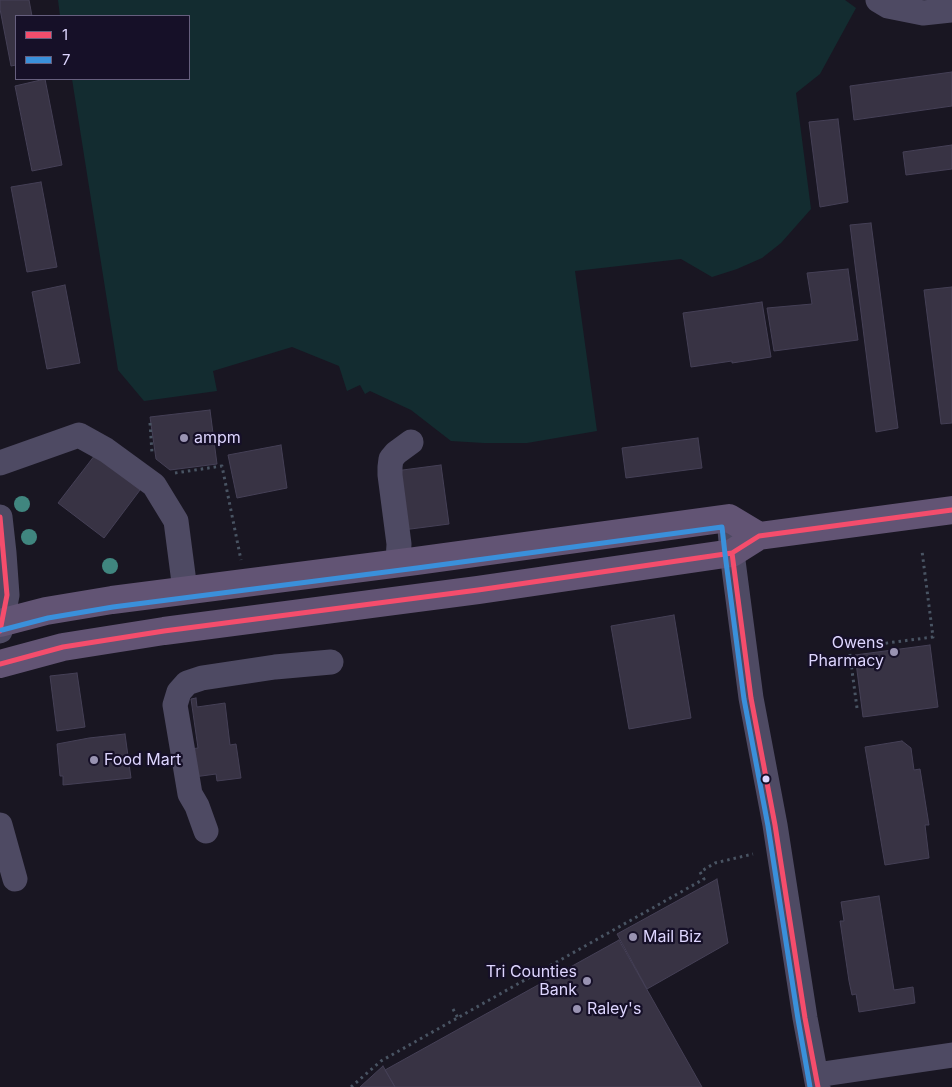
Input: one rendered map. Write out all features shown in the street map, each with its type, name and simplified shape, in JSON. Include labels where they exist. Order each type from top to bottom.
[{"type":"main road","points":[[0,664],[63,648],[164,631],[732,553],[759,536],[952,510]]},
{"type":"main road","points":[[0,626],[58,609],[112,600],[729,518],[759,536]]},
{"type":"main road","points":[[442,594],[467,575],[540,562],[553,557],[562,551],[571,540]]},
{"type":"main road","points":[[326,610],[335,593],[407,562]]},
{"type":"main road","points":[[164,631],[196,612],[282,594],[285,592],[288,578]]},
{"type":"street","points":[[878,0],[888,6],[923,12],[952,10]]},
{"type":"street","points":[[0,463],[79,435],[106,450],[154,485],[176,521],[185,590]]},
{"type":"street","points":[[407,562],[399,544],[390,467],[391,459],[396,453],[411,442]]},
{"type":"street","points":[[0,517],[7,595],[0,626]]},
{"type":"street","points":[[729,518],[751,698],[775,825],[805,1018],[817,1081],[952,1055]]},
{"type":"street","points":[[206,831],[190,794],[175,705],[179,692],[187,683],[202,678],[275,667],[331,662]]},
{"type":"street","points":[[0,825],[15,879]]},
{"type":"path","points":[[150,423],[152,460]]},
{"type":"path","points":[[169,474],[222,466],[241,563]]},
{"type":"path","points":[[857,708],[849,648],[933,637],[922,551]]},
{"type":"path","points":[[351,1087],[381,1061],[704,879],[700,872],[715,863],[754,854]]},
{"type":"path","points":[[453,1009],[458,1018]]},
{"type":"green space","points":[[58,0],[845,0],[856,8],[820,74],[796,93],[811,209],[781,243],[762,258],[712,277],[681,259],[575,271],[597,431],[527,443],[451,441],[411,410],[370,391],[365,394],[360,385],[347,391],[339,366],[292,347],[213,371],[217,391],[144,401],[118,370],[72,80],[190,80],[190,15],[60,15]]},
{"type":"building","points":[[0,0],[29,0],[32,15],[15,15],[15,65],[11,66]]},
{"type":"building","points":[[952,72],[952,106],[854,120],[850,86]]},
{"type":"building","points":[[45,80],[62,165],[32,171],[15,86]]},
{"type":"building","points":[[838,119],[848,202],[820,207],[809,122]]},
{"type":"building","points":[[952,145],[952,169],[906,175],[903,152]]},
{"type":"building","points":[[41,182],[57,267],[27,272],[11,187]]},
{"type":"building","points":[[871,223],[898,428],[876,432],[850,225]]},
{"type":"building","points":[[848,269],[858,340],[774,351],[767,308],[812,304],[807,273]]},
{"type":"building","points":[[65,285],[80,363],[47,369],[32,292]]},
{"type":"building","points":[[952,287],[952,423],[941,424],[924,290]]},
{"type":"building","points":[[762,302],[771,357],[691,367],[683,313]]},
{"type":"building","name":"ampm","points":[[210,410],[217,464],[170,470],[156,459],[150,417]]},
{"type":"building","points":[[698,438],[702,468],[626,478],[622,448]]},
{"type":"building","points":[[281,445],[287,488],[237,498],[228,455]]},
{"type":"building","points":[[95,455],[140,490],[104,538],[58,503]]},
{"type":"building","points":[[441,465],[449,524],[403,530],[395,471]]},
{"type":"building","points":[[674,615],[691,718],[629,729],[611,626]]},
{"type":"building","points":[[930,645],[938,707],[863,717],[855,655]]},
{"type":"building","points":[[77,673],[85,727],[57,731],[50,676]]},
{"type":"building","points":[[196,698],[197,707],[225,703],[230,745],[236,744],[241,778],[217,781],[216,774],[194,777],[190,749],[198,748],[191,699]]},
{"type":"building","name":"Food Mart","points":[[125,734],[131,778],[63,785],[63,776],[60,776],[57,744]]},
{"type":"building","points":[[902,741],[911,748],[914,770],[920,769],[929,825],[925,825],[929,858],[885,865],[865,747]]},
{"type":"building","points":[[717,879],[728,943],[647,989],[617,934]]},
{"type":"building","points":[[879,896],[894,990],[913,987],[915,1003],[859,1012],[856,994],[852,995],[849,981],[840,921],[844,921],[841,902]]},
{"type":"building","name":"Raley's","points":[[619,940],[702,1087],[395,1087],[385,1070]]},
{"type":"building","points":[[383,1066],[395,1087],[360,1087]]},
{"type":"transit line","name":"1","points":[[0,664],[63,647],[164,631],[478,590],[732,553],[759,536],[952,510]]},
{"type":"transit line","name":"1","points":[[0,517],[7,595],[0,631]]},
{"type":"transit line","name":"7","points":[[2,630],[48,618],[113,607],[722,527],[744,699],[768,826],[810,1087]]},
{"type":"transit line","name":"1","points":[[732,553],[751,698],[775,825],[805,1018],[818,1087]]},
{"type":"place","name":"ampm","points":[[184,438]]},
{"type":"place","name":"Owens Pharmacy","points":[[894,652]]},
{"type":"place","name":"Food Mart","points":[[94,760]]},
{"type":"place","name":"Mail Biz","points":[[633,937]]},
{"type":"place","name":"Tri Counties Bank","points":[[587,981]]},
{"type":"place","name":"Raley's","points":[[577,1009]]}]
